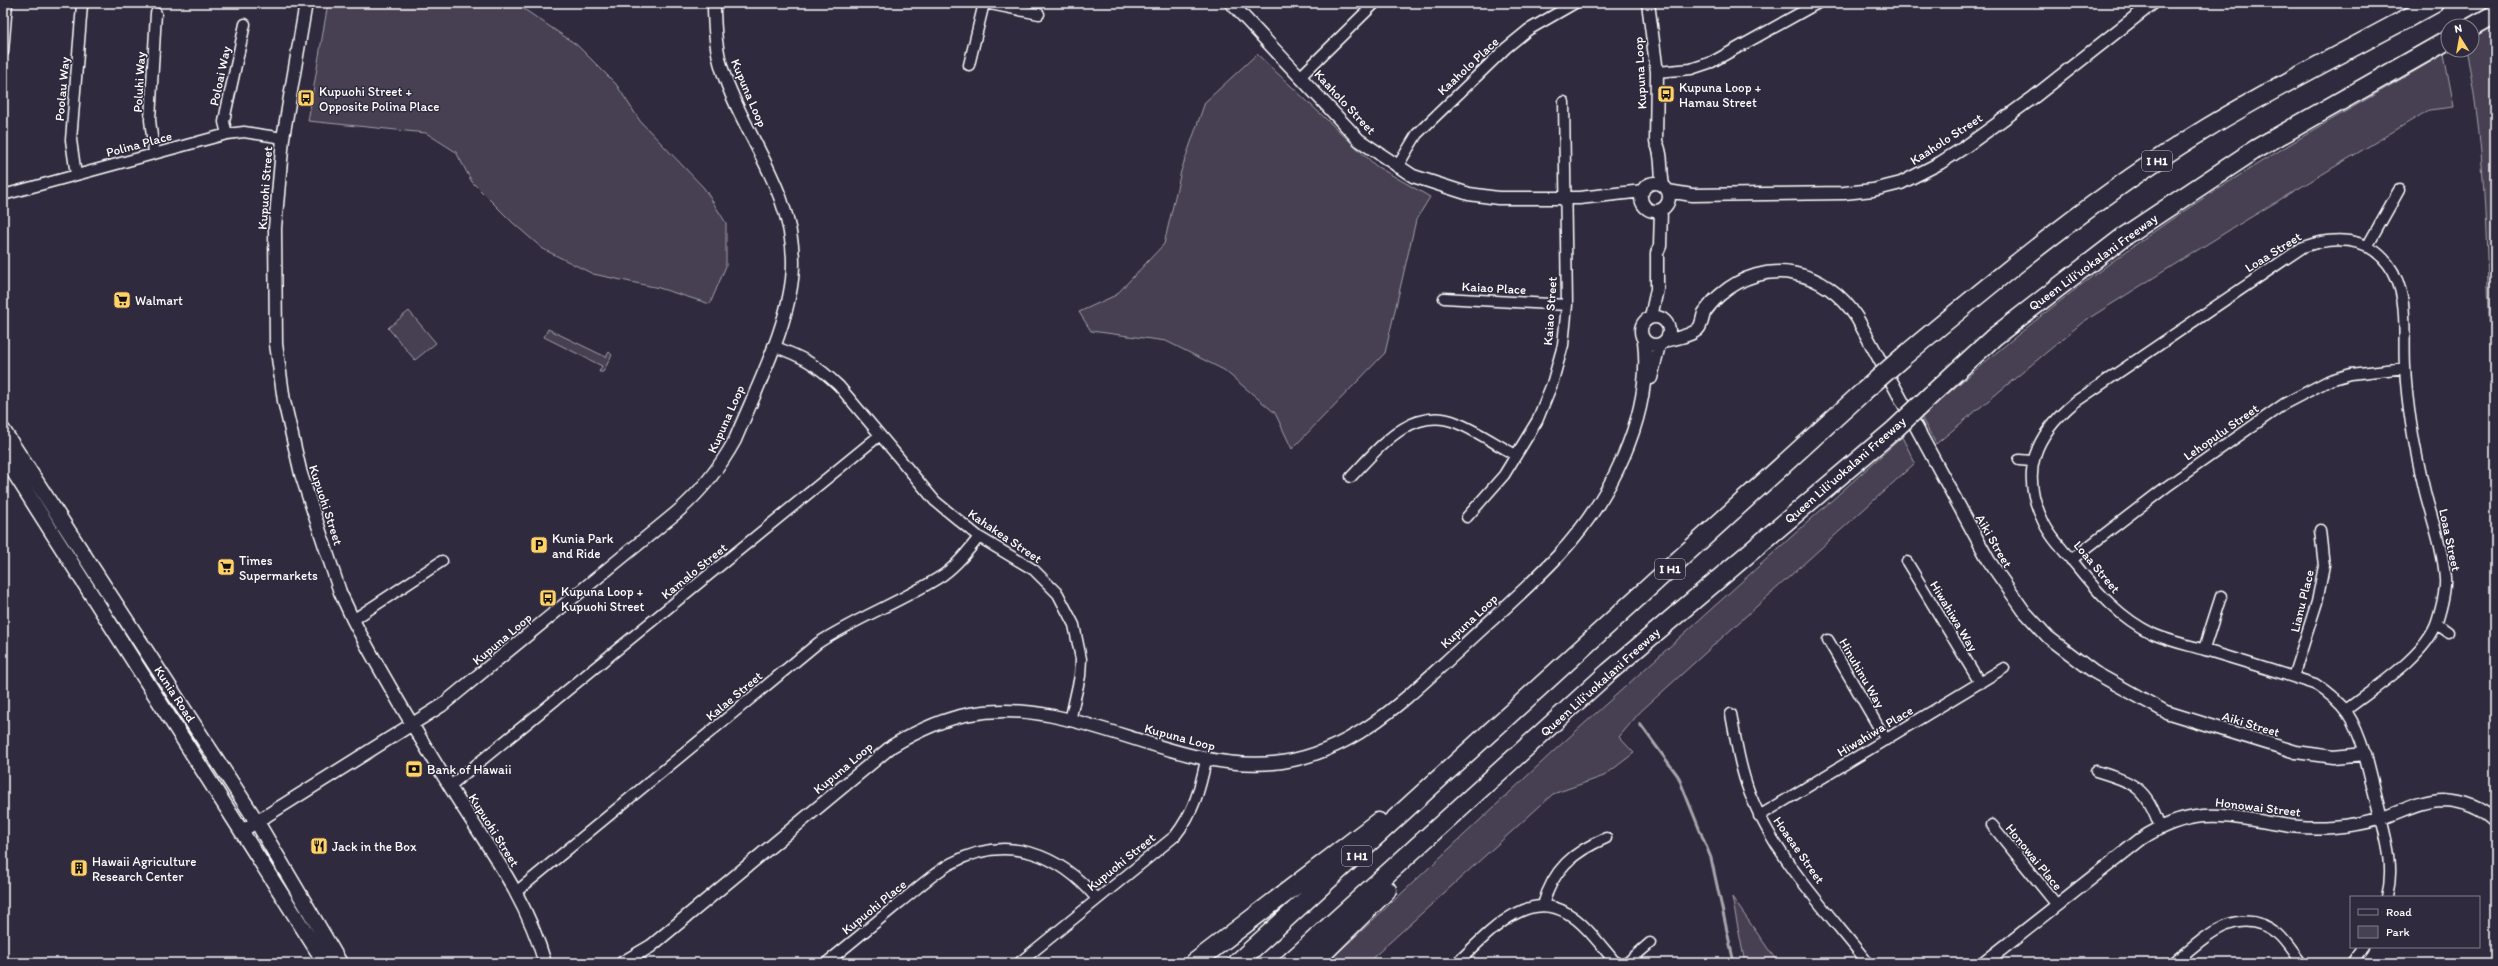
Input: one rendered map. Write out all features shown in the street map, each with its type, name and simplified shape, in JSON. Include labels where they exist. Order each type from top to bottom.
[{"type":"highway","name":"I H1","points":[[1238,963],[1864,391],[1970,301],[2084,210],[2207,128],[2435,3]]},
{"type":"highway","points":[[2480,22],[2495,14]]},
{"type":"highway","name":"Queen Liliʻuokalani Freeway","points":[[1289,963],[1609,672],[1895,429],[1994,337],[2122,238],[2256,149],[2440,45]]},
{"type":"highway","points":[[1194,963],[1475,748]]},
{"type":"highway","points":[[1313,963],[1526,748]]},
{"type":"main road","name":"Kunia Road","points":[[3,430],[257,822],[340,963]]},
{"type":"main road","name":"Kunia Road","points":[[3,455],[325,963]]},
{"type":"street","points":[[3,52],[7,3]]},
{"type":"street","name":"Kupuohi Street","points":[[306,3],[283,138],[275,228],[277,351],[284,401],[301,474],[338,586],[353,620],[413,725],[516,892],[537,934],[545,963]]},
{"type":"street","name":"Kupuna Loop","points":[[242,832],[413,725],[478,677],[697,495],[712,477],[735,440],[785,314],[791,287],[793,264],[791,236],[783,204],[775,183],[722,69],[714,24],[714,3]]},
{"type":"street","points":[[968,65],[984,3],[1039,14]]},
{"type":"street","name":"Kaaholo Street","points":[[1231,3],[1301,76],[1359,140],[1397,167],[1434,184],[1469,194],[1498,198],[1686,198],[1692,195],[1844,193],[1873,190],[1901,183],[1940,163],[1965,147],[2034,96],[2153,3]]},
{"type":"street","points":[[1301,76],[1375,3]]},
{"type":"street","name":"Kaaholo Place","points":[[1397,167],[1417,134],[1506,48],[1528,30],[1575,3]]},
{"type":"street","name":"Kupuna Loop","points":[[1644,394],[1648,389],[1662,343],[1657,289],[1657,253],[1660,246],[1655,197],[1659,168],[1659,148],[1656,142],[1657,72],[1648,3]]},
{"type":"street","points":[[1657,72],[1690,69],[1712,62],[1818,3]]},
{"type":"street","name":"Poolau Way","points":[[76,175],[70,150],[82,5]]},
{"type":"street","name":"Poluhi Way","points":[[154,153],[150,125],[156,13]]},
{"type":"street","name":"Poloai Way","points":[[227,134],[224,122],[245,24]]},
{"type":"street","name":"Kaiao Street","points":[[1467,517],[1504,475],[1537,421],[1552,384],[1562,345],[1567,305],[1564,102]]},
{"type":"street","name":"Polina Place","points":[[3,195],[227,134],[244,132],[283,138]]},
{"type":"street","points":[[2367,247],[2399,190]]},
{"type":"street","name":"Loaa Street","points":[[2346,710],[2406,663],[2423,644],[2437,624],[2445,579],[2443,565],[2417,458],[2405,368],[2404,307],[2401,289],[2388,264],[2379,253],[2352,240],[2335,239],[2303,247],[2075,402],[2051,424],[2039,442],[2032,461],[2032,482],[2043,521],[2071,560],[2100,596],[2131,622],[2155,635],[2315,684],[2334,696],[2346,710],[2359,733],[2365,754],[2389,847],[2392,872],[2387,896]]},
{"type":"street","name":"Aiki Street","points":[[1662,343],[1690,334],[1698,329],[1704,313],[1720,295],[1731,286],[1756,275],[1771,272],[1798,274],[1827,285],[1840,295],[1857,318],[1989,561],[2024,611],[2048,637],[2094,672],[2166,712],[2296,752],[2333,757],[2365,754]]},
{"type":"street","name":"Kaiao Place","points":[[1444,298],[1567,305]]},
{"type":"street","points":[[1661,321],[1683,329],[1701,324]]},
{"type":"street","name":"Kupuna Loop","points":[[622,963],[651,946],[892,746],[917,731],[957,717],[999,711],[1027,712],[1070,721],[1206,760],[1253,764],[1283,762],[1314,754],[1342,743],[1394,709],[1559,555],[1593,510],[1621,462],[1644,394],[1644,341],[1641,333],[1642,325],[1661,321]]},
{"type":"street","points":[[1644,341],[1650,345],[1662,343]]},
{"type":"street","name":"Kahakea Street","points":[[773,346],[803,357],[823,371],[840,386],[935,501],[979,537],[1034,570],[1058,594],[1067,609],[1077,636],[1081,659],[1080,676],[1070,721]]},
{"type":"street","name":"Lehopulu Street","points":[[2071,560],[2166,487],[2284,404],[2330,380],[2351,374],[2405,368]]},
{"type":"street","points":[[1351,477],[1395,433],[1411,424],[1429,420],[1457,422],[1516,455]]},
{"type":"street","name":"Kamalo Street","points":[[450,786],[880,435]]},
{"type":"street","points":[[2019,460],[2032,461]]},
{"type":"street","name":"Lianu Place","points":[[2293,677],[2317,602],[2324,566],[2320,530]]},
{"type":"street","name":"Kalae Street","points":[[516,892],[818,643],[849,624],[943,575],[957,563],[979,537]]},
{"type":"street","points":[[353,620],[442,561]]},
{"type":"street","name":"Hiwahiwa Way","points":[[1906,562],[1980,683]]},
{"type":"street","points":[[2204,649],[2221,596]]},
{"type":"street","points":[[2437,624],[2448,632]]},
{"type":"street","name":"Hinuhinu Way","points":[[1828,640],[1886,740]]},
{"type":"street","name":"Hiwahiwa Place","points":[[1760,816],[2004,668]]},
{"type":"street","name":"Hoaeae Street","points":[[1731,714],[1740,766],[1760,816],[1784,855],[1868,963]]},
{"type":"street","name":"Kupuohi Street","points":[[1019,963],[1164,846],[1185,824],[1198,796],[1206,760]]},
{"type":"street","points":[[2096,771],[2136,785],[2146,797],[2160,827]]},
{"type":"street","name":"Honowai Street","points":[[1984,963],[2141,839],[2160,827],[2179,820],[2212,814],[2232,816],[2285,826],[2308,828],[2356,824],[2441,800],[2466,803],[2478,808],[2495,820]]},
{"type":"street","name":"Honowai Place","points":[[1992,824],[2057,905]]},
{"type":"street","points":[[1543,905],[1550,883],[1558,870],[1585,847],[1606,838]]},
{"type":"street","name":"Kupuohi Place","points":[[826,963],[939,872],[966,856],[981,851],[1013,849],[1051,859],[1071,871],[1097,899]]},
{"type":"street","points":[[1457,963],[1507,919],[1520,911],[1543,905],[1567,913],[1581,924],[1616,963]]},
{"type":"street","points":[[2174,963],[2210,933],[2224,925],[2240,921],[2256,923],[2268,927],[2279,935],[2302,963]]},
{"type":"street","points":[[1627,963],[1650,943]]},
{"type":"street","points":[[2352,963],[2362,948]]},
{"type":"green space","points":[[328,3],[515,3],[577,45],[616,84],[640,121],[704,188],[726,223],[726,266],[710,304],[659,288],[593,274],[543,249],[513,223],[472,182],[456,152],[426,133],[308,121]]},
{"type":"green space","points":[[2495,25],[2495,346],[2492,374],[2485,212],[2479,131],[2467,58],[2480,58],[2480,32]]},
{"type":"green space","points":[[1257,54],[1376,166],[1430,197],[1416,220],[1385,353],[1292,449],[1275,413],[1224,370],[1166,341],[1091,331],[1079,312],[1116,295],[1164,244],[1181,171],[1205,102]]},
{"type":"green space","points":[[2440,56],[2440,58],[2445,58],[2454,107],[2429,110],[2228,231],[2083,322],[1936,444],[1921,417],[1995,353],[2072,292],[2150,234],[2232,180]]},
{"type":"green space","points":[[409,311],[436,343],[415,360],[388,328]]},
{"type":"green space","points":[[548,329],[606,357],[609,352],[612,355],[603,372],[599,372],[602,366],[544,337]]},
{"type":"green space","points":[[1902,437],[1915,463],[1640,712],[1619,737],[1634,753],[1604,776],[1553,794],[1367,963],[1327,963],[1555,750]]},
{"type":"green space","points":[[1732,897],[1778,963],[1745,963]]},
{"type":"waterway","points":[[1640,724],[1678,776],[1711,858],[1734,963]]},
{"type":"place","name":"Kupuna Loop + Hamau Street","points":[[1666,94]]},
{"type":"place","name":"Kupuohi Street + Opposite Polina Place","points":[[306,98]]},
{"type":"place","name":"Walmart","points":[[122,300]]},
{"type":"place","name":"Kunia Park and Ride","points":[[539,545]]},
{"type":"place","name":"Times Supermarkets","points":[[226,567]]},
{"type":"place","name":"Kupuna Loop + Kupuohi Street","points":[[548,598]]},
{"type":"place","name":"Bank of Hawaii","points":[[414,769]]},
{"type":"place","name":"Jack in the Box","points":[[319,846]]},
{"type":"place","name":"Hawaii Agriculture Research Center","points":[[79,868]]}]
